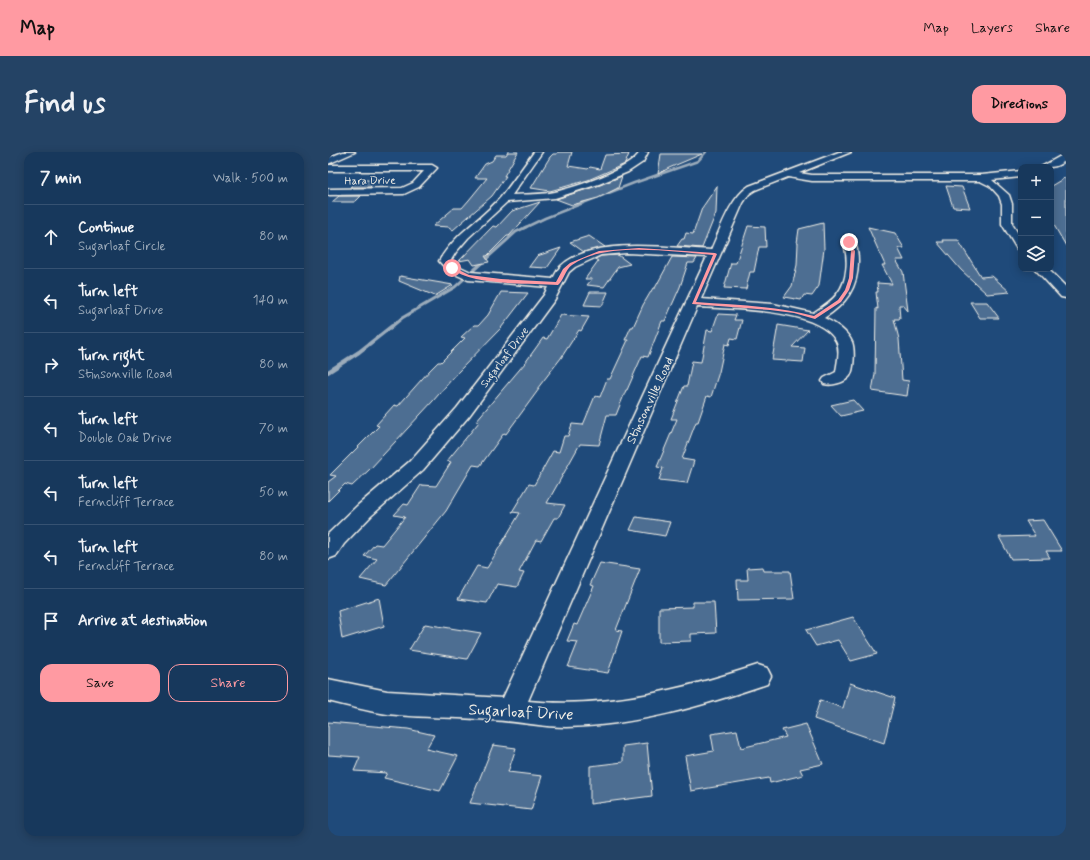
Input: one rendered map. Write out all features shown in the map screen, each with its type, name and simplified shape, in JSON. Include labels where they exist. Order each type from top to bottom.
[{"type":"street","points":[[328,161],[351,152]]},
{"type":"street","points":[[538,152],[504,200],[462,238],[449,252],[445,261],[452,268],[468,276],[509,281],[558,283]]},
{"type":"street","points":[[504,200],[556,195],[596,182],[625,170],[640,160],[644,152]]},
{"type":"street","name":"Stinsonville Road","points":[[511,709],[629,443],[738,203],[746,192],[752,188],[847,152]]},
{"type":"street","points":[[1053,164],[1066,156]]},
{"type":"street","name":"Hara Drive","points":[[328,168],[432,168],[416,185],[404,191],[328,192]]},
{"type":"street","points":[[786,174],[812,178],[982,178],[1018,174]]},
{"type":"street","points":[[982,178],[993,184],[1004,195],[1007,204],[1007,224],[1018,242]]},
{"type":"street","points":[[815,318],[840,301],[847,290],[851,278],[853,251],[849,242]]},
{"type":"street","name":"Sugarloaf Drive","points":[[328,551],[336,539],[364,511],[416,466],[447,430],[513,345],[558,283],[564,270],[571,264],[586,256],[599,252],[639,249],[715,254]]},
{"type":"street","points":[[1044,272],[1066,294]]},
{"type":"street","points":[[693,303],[794,312],[815,318],[832,327],[843,339],[847,358],[843,374],[830,381]]},
{"type":"street","name":"Sugarloaf Drive","points":[[328,690],[372,700],[460,707],[511,709],[537,714],[566,715],[620,711],[714,692],[758,676]]},
{"type":"building","points":[[508,152],[518,152],[504,176],[506,176],[492,196],[453,230],[449,227],[433,226],[454,208],[462,208],[469,200],[487,178],[475,178],[485,164],[492,161],[496,155],[506,155]]},
{"type":"building","points":[[558,152],[572,152],[568,166],[588,169],[590,167],[600,169],[605,155],[629,154],[625,164],[588,180],[550,191],[531,188],[550,157]]},
{"type":"building","points":[[661,154],[702,154],[658,174]]},
{"type":"building","points":[[622,176],[618,188],[598,198],[572,205],[556,199],[600,185]]},
{"type":"building","points":[[1066,177],[1066,246],[1054,225],[1054,184]]},
{"type":"building","points":[[359,180],[377,180],[370,187],[350,187]]},
{"type":"building","points":[[717,186],[716,213],[702,248],[677,246],[682,239],[684,239],[686,233],[693,234],[702,208]]},
{"type":"building","points":[[946,186],[962,187],[970,208],[953,207]]},
{"type":"building","points":[[339,196],[361,196],[355,202],[332,202]]},
{"type":"building","points":[[540,202],[509,236],[507,236],[487,256],[485,256],[489,262],[474,265],[470,259],[459,261],[493,226],[497,227],[512,211]]},
{"type":"building","points":[[823,223],[824,249],[819,286],[812,296],[804,295],[801,300],[784,297],[792,286],[797,265],[797,243],[799,229]]},
{"type":"building","points":[[748,226],[765,227],[766,247],[759,247],[754,272],[750,272],[746,289],[724,288],[731,263],[736,263]]},
{"type":"building","points":[[868,227],[895,233],[904,248],[898,248],[904,260],[896,260],[903,272],[908,311],[903,305],[899,305],[900,319],[894,319],[899,339],[902,380],[909,381],[907,396],[872,391],[875,374],[876,308],[878,309],[876,292],[878,292],[877,283],[892,284],[882,265],[885,265]]},
{"type":"building","points":[[589,236],[605,247],[584,252],[570,242]]},
{"type":"building","points":[[943,240],[958,240],[981,277],[992,276],[1010,292],[987,294],[961,270],[937,242],[944,242]]},
{"type":"building","points":[[561,248],[547,268],[529,267],[537,256]]},
{"type":"building","points":[[618,255],[630,264],[618,267],[604,287],[587,285],[592,279],[585,279],[598,261],[595,259],[601,256]]},
{"type":"building","points":[[672,257],[697,258],[694,263],[688,263],[680,287],[665,321],[662,321],[648,357],[642,356],[616,415],[607,415],[599,445],[580,444],[547,503],[565,505],[558,518],[554,518],[541,541],[536,540],[519,572],[524,573],[517,587],[497,584],[487,603],[458,599],[477,566],[487,568],[520,513],[512,512],[529,484],[534,485],[553,451],[559,452],[564,436],[568,436],[572,424],[583,425],[595,396],[600,397],[607,379],[610,379],[628,340],[625,340],[631,327],[633,327],[643,305],[653,288],[655,288]]},
{"type":"building","points":[[400,276],[453,285],[435,296],[399,281]]},
{"type":"building","points":[[501,292],[528,293],[501,328],[458,372],[370,469],[352,486],[345,484],[328,501],[328,482],[336,476],[330,475],[379,426],[376,425],[394,405],[398,406],[430,370],[438,362],[441,362],[465,338],[461,337],[474,325],[479,325],[488,315]]},
{"type":"building","points":[[590,292],[608,292],[602,306],[584,305]]},
{"type":"building","points":[[970,302],[987,302],[999,318],[980,318]]},
{"type":"building","points":[[718,314],[736,315],[734,320],[742,320],[737,339],[731,338],[729,345],[725,344],[719,372],[711,397],[707,396],[698,422],[696,422],[682,459],[694,461],[687,483],[659,480],[663,468],[657,467],[677,419],[671,419],[684,386],[687,386],[692,361],[701,362],[707,330],[712,331]]},
{"type":"building","points":[[561,315],[589,317],[581,331],[579,330],[561,358],[537,389],[539,389],[506,434],[504,433],[480,466],[473,465],[446,511],[386,585],[360,579],[377,559],[364,556],[375,544],[382,545],[405,517],[394,515],[404,504],[408,505],[421,485],[436,486],[451,462],[447,461],[479,422],[476,421],[525,363],[543,338],[547,339]]},
{"type":"building","points":[[778,325],[808,330],[792,347],[805,348],[803,362],[772,360]]},
{"type":"building","points":[[853,400],[863,411],[841,416],[831,405]]},
{"type":"building","points":[[636,517],[670,522],[665,536],[630,530]]},
{"type":"building","points":[[1043,520],[1062,551],[1046,551],[1050,558],[1011,559],[999,537],[1035,536],[1026,521]]},
{"type":"building","points":[[600,563],[640,569],[616,630],[622,631],[608,673],[568,667],[578,642],[567,641],[574,624],[577,625],[594,586],[590,585]]},
{"type":"building","points":[[763,567],[764,571],[790,571],[794,599],[738,600],[737,580],[748,580],[747,568]]},
{"type":"building","points":[[379,598],[384,626],[342,639],[338,611]]},
{"type":"building","points":[[693,602],[714,602],[716,633],[691,634],[691,641],[659,642],[659,608],[693,607]]},
{"type":"building","points":[[853,617],[877,654],[851,661],[838,640],[816,646],[806,630]]},
{"type":"building","points":[[425,624],[481,633],[467,659],[409,650]]},
{"type":"building","points":[[850,683],[895,698],[884,743],[814,719],[820,700],[843,708]]},
{"type":"building","points":[[328,722],[408,729],[434,735],[426,749],[458,756],[440,791],[384,778],[387,773],[354,771],[360,757],[328,755]]},
{"type":"building","points":[[806,724],[823,764],[800,769],[803,775],[770,783],[769,778],[691,791],[685,756],[714,751],[711,734],[737,730],[741,748],[786,737],[782,730]]},
{"type":"building","points":[[647,743],[652,796],[590,804],[590,766],[623,762],[623,746]]},
{"type":"building","points":[[493,745],[516,748],[508,772],[542,776],[531,810],[470,803]]},
{"type":"waterway","points":[[524,228],[545,218],[634,183],[698,161],[706,152]]},
{"type":"waterway","points":[[391,327],[402,318],[455,287],[516,232],[524,228]]},
{"type":"waterway","points":[[328,372],[359,352],[392,326]]},
{"type":"route","points":[[452,268],[468,276],[501,280],[558,283],[564,270],[571,264],[599,252],[639,249],[715,254],[693,303],[770,309],[794,312],[815,318],[840,301],[847,290],[851,278],[853,251],[849,242]]}]
